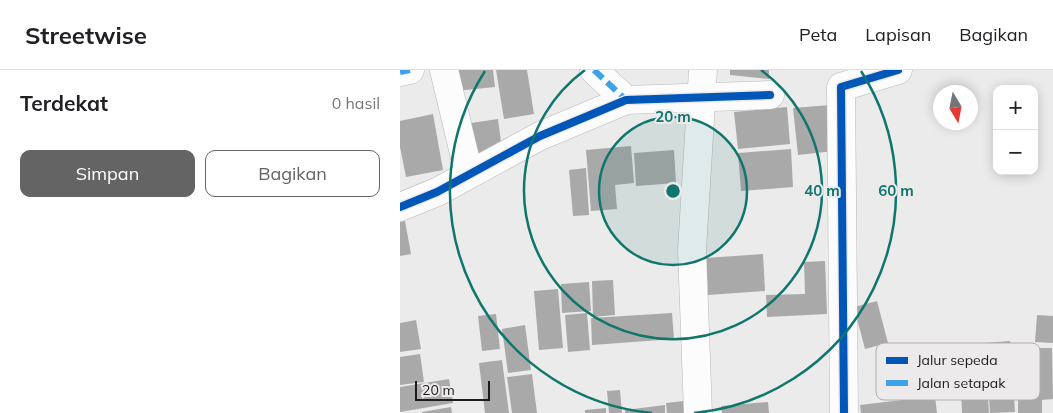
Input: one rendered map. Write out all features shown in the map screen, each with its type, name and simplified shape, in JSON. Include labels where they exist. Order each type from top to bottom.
[{"type":"street","points":[[400,72],[410,70]]},
{"type":"street","points":[[444,70],[469,174]]},
{"type":"street","points":[[594,70],[626,100]]},
{"type":"street","points":[[844,413],[841,88],[898,70]]},
{"type":"street","points":[[400,206],[437,192],[540,136],[626,100],[702,83],[770,95]]},
{"type":"street","points":[[698,413],[692,250],[702,83]]},
{"type":"building","points":[[453,70],[493,70],[495,87],[456,91]]},
{"type":"building","points":[[496,70],[527,70],[534,114],[504,119]]},
{"type":"building","points":[[730,70],[769,70],[769,79],[730,75]]},
{"type":"building","points":[[830,105],[834,151],[798,155],[793,108]]},
{"type":"building","points":[[787,107],[790,144],[738,149],[734,112]]},
{"type":"building","points":[[433,114],[443,170],[406,177],[400,147],[400,121]]},
{"type":"building","points":[[498,119],[502,150],[468,155],[464,124]]},
{"type":"building","points":[[631,146],[634,183],[615,185],[617,209],[591,211],[586,150]]},
{"type":"building","points":[[791,149],[793,187],[741,191],[738,153]]},
{"type":"building","points":[[674,150],[676,183],[636,186],[634,153]]},
{"type":"building","points":[[586,168],[589,215],[573,216],[569,170]]},
{"type":"building","points":[[405,221],[411,254],[400,256],[400,222]]},
{"type":"building","points":[[763,254],[765,291],[708,295],[706,258]]},
{"type":"building","points":[[825,261],[827,314],[767,317],[766,295],[805,294],[804,262]]},
{"type":"building","points":[[613,280],[615,315],[593,317],[592,281]]},
{"type":"building","points":[[589,282],[591,311],[562,313],[561,284]]},
{"type":"building","points":[[558,289],[563,348],[539,350],[534,291]]},
{"type":"building","points":[[877,301],[888,343],[876,343],[876,346],[865,349],[854,307]]},
{"type":"building","points":[[587,313],[590,350],[568,352],[565,315]]},
{"type":"building","points":[[672,313],[674,339],[592,345],[591,318]]},
{"type":"building","points":[[496,314],[500,349],[482,351],[478,316]]},
{"type":"building","points":[[1037,315],[1053,316],[1053,343],[1035,342]]},
{"type":"building","points":[[416,320],[421,349],[400,352],[400,323]]},
{"type":"building","points":[[525,325],[531,370],[508,373],[502,329]]},
{"type":"building","points":[[1010,341],[1010,343],[985,343]]},
{"type":"building","points":[[1040,348],[1052,348],[1053,399],[1042,400],[1042,413],[1018,413],[1018,400],[1040,400]]},
{"type":"building","points":[[420,354],[424,382],[400,385],[400,357]]},
{"type":"building","points":[[502,360],[509,413],[485,413],[479,363]]},
{"type":"building","points":[[532,374],[537,413],[512,413],[507,377]]},
{"type":"building","points":[[449,379],[453,403],[400,412],[400,387]]},
{"type":"building","points":[[620,390],[622,413],[609,413],[607,391]]},
{"type":"building","points":[[692,400],[694,413],[667,413],[666,403]]},
{"type":"building","points":[[902,400],[935,400],[937,413],[861,413],[860,405]]},
{"type":"building","points":[[962,400],[988,400],[989,413],[962,413]]},
{"type":"building","points":[[989,400],[1014,400],[1015,412],[990,413]]},
{"type":"building","points":[[768,402],[769,413],[722,413],[721,406]]},
{"type":"building","points":[[665,405],[665,413],[625,413],[625,410]]},
{"type":"building","points":[[451,407],[452,413],[422,413],[422,412]]},
{"type":"building","points":[[606,408],[606,413],[585,413],[585,410]]},
{"type":"marked path","points":[[400,72],[410,70]]},
{"type":"marked path","points":[[594,70],[626,100]]},
{"type":"cycle path","points":[[844,413],[841,87],[898,70]]},
{"type":"cycle path","points":[[400,207],[437,192],[540,136],[626,100],[770,95]]}]
